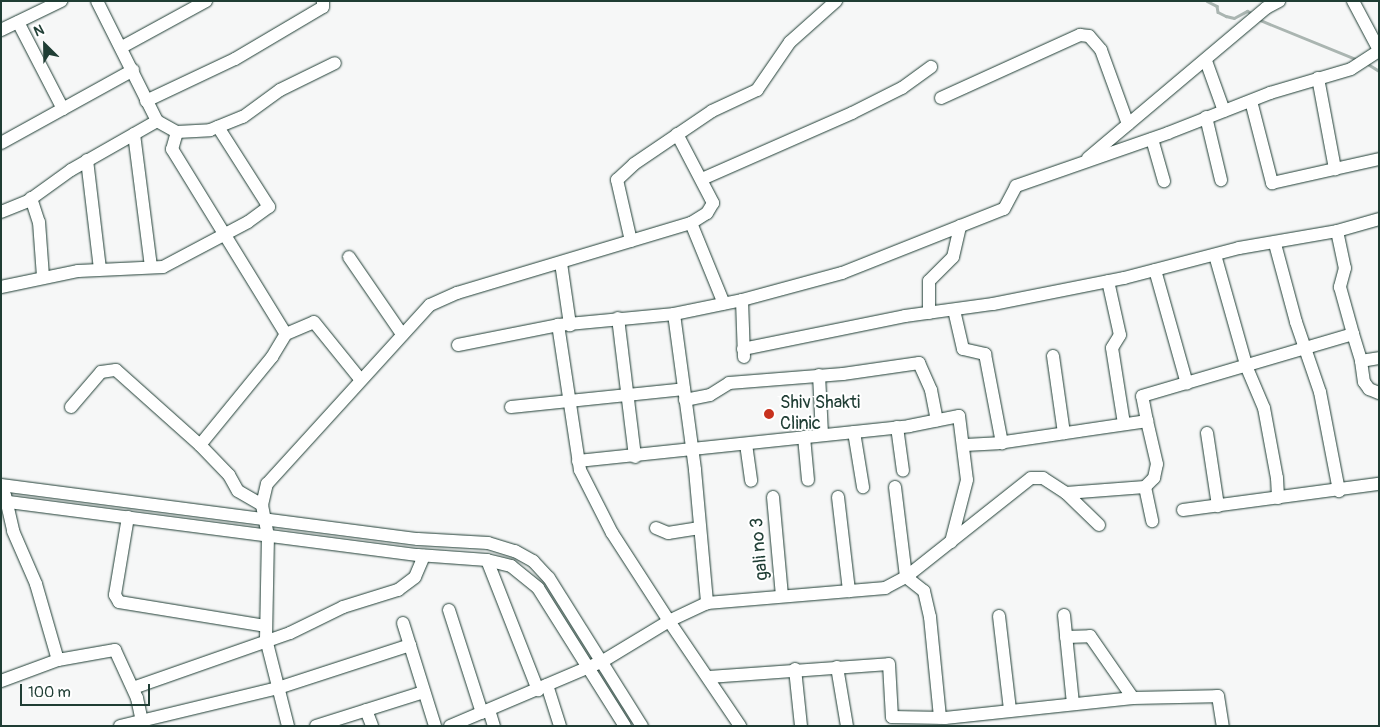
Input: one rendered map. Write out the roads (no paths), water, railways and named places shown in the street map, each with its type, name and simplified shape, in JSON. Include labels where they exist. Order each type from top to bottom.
[{"type":"street","points":[[1,30],[62,1]]},
{"type":"street","points":[[97,1],[122,47],[157,121],[177,132],[218,127],[243,117],[280,90],[335,63]]},
{"type":"street","points":[[122,47],[206,1]]},
{"type":"street","points":[[146,101],[235,59],[323,7],[323,1]]},
{"type":"street","points":[[632,241],[617,180],[634,164],[712,111],[757,90],[790,42],[836,1]]},
{"type":"street","points":[[1080,164],[1206,61],[1266,8],[1279,1]]},
{"type":"street","points":[[458,344],[564,325],[618,318],[674,314],[742,300],[842,274],[1004,210],[1016,186],[1152,139],[1206,117],[1363,61],[1379,50],[1353,1]]},
{"type":"street","points":[[18,22],[63,109]]},
{"type":"street","points":[[941,98],[1080,35],[1089,36],[1101,50],[1128,124]]},
{"type":"street","points":[[1206,61],[1224,111]]},
{"type":"street","points":[[702,179],[852,113],[902,88],[930,67]]},
{"type":"street","points":[[3,139],[63,109],[133,70]]},
{"type":"street","points":[[1318,78],[1335,169]]},
{"type":"street","points":[[1251,101],[1272,183],[1379,159]]},
{"type":"street","points":[[1206,117],[1221,180]]},
{"type":"street","points":[[1,212],[31,198],[87,160],[157,121]]},
{"type":"street","points":[[1,287],[43,277],[100,269],[163,267],[225,234],[269,207],[218,127]]},
{"type":"street","points":[[177,132],[172,149],[286,334]]},
{"type":"street","points":[[134,134],[151,266]]},
{"type":"street","points":[[288,726],[266,632],[268,536],[262,505],[267,484],[360,379],[430,306],[457,293],[691,223],[707,213],[713,203],[677,134]]},
{"type":"street","points":[[1152,139],[1164,181]]},
{"type":"street","points":[[87,160],[100,269]]},
{"type":"street","points":[[31,198],[39,222],[43,277]]},
{"type":"street","points":[[742,300],[744,353],[929,313],[1108,281],[1215,255],[1338,231],[1379,218]]},
{"type":"street","points":[[691,223],[724,304]]},
{"type":"street","points":[[929,313],[929,281],[953,257],[960,226]]},
{"type":"street","points":[[1338,231],[1346,268],[1340,287],[1362,361],[1364,382],[1369,389],[1379,393]]},
{"type":"street","points":[[1275,244],[1296,322],[1307,349],[1320,392],[1339,491]]},
{"type":"street","points":[[1215,255],[1247,368],[1264,408],[1277,478],[1278,498]]},
{"type":"street","points":[[349,257],[402,334]]},
{"type":"street","points":[[561,262],[568,400],[578,461],[612,533],[740,726]]},
{"type":"street","points":[[1155,270],[1187,384]]},
{"type":"street","points":[[1108,281],[1120,335],[1112,348],[1124,424]]},
{"type":"street","points":[[954,310],[963,349],[985,354],[1002,443]]},
{"type":"street","points":[[674,314],[692,451],[707,603]]},
{"type":"street","points":[[618,318],[635,457]]},
{"type":"street","points":[[200,445],[272,357],[286,334],[314,322],[360,379]]},
{"type":"street","points":[[1066,493],[1145,487],[1154,478],[1157,464],[1142,396],[1247,368],[1353,334]]},
{"type":"street","points":[[1053,356],[1064,433]]},
{"type":"street","points":[[1362,361],[1379,358]]},
{"type":"street","points":[[512,407],[628,395],[710,395],[729,383],[919,364],[931,390],[936,420]]},
{"type":"street","points":[[71,407],[101,372],[116,370],[200,445],[229,475],[238,490],[262,505]]},
{"type":"street","points":[[819,375],[822,435]]},
{"type":"street","points":[[578,461],[692,451],[897,427],[959,416],[965,445],[967,480],[950,542]]},
{"type":"street","points":[[965,445],[1002,443],[1147,420]]},
{"type":"street","points":[[897,427],[903,472]]},
{"type":"street","points":[[854,432],[863,487]]},
{"type":"street","points":[[1207,433],[1218,506]]},
{"type":"street","points":[[804,437],[808,480]]},
{"type":"street","points":[[746,444],[751,481]]},
{"type":"street","points":[[450,726],[603,661],[670,621],[707,603],[885,588],[906,577],[1031,478],[1043,478],[1066,493],[1099,525]]},
{"type":"street","points":[[1183,510],[1339,491],[1379,484]]},
{"type":"street","points":[[58,660],[36,584],[3,502],[4,485],[418,539],[488,543],[515,551],[533,561],[549,578],[603,661],[642,726]]},
{"type":"street","points":[[895,487],[906,577],[924,591],[926,600],[935,649],[940,718]]},
{"type":"street","points":[[1145,487],[1152,521]]},
{"type":"street","points":[[838,497],[849,591]]},
{"type":"street","name":"gali no 3","points":[[773,498],[782,596]]},
{"type":"street","points":[[3,502],[424,556],[487,560],[510,566],[538,588],[625,726]]},
{"type":"street","points":[[128,517],[115,595],[119,602],[266,632],[290,633],[343,607],[398,590],[415,577],[424,556]]},
{"type":"street","points":[[656,528],[668,533],[700,528]]},
{"type":"street","points":[[487,560],[560,726]]},
{"type":"street","points":[[449,610],[486,712],[494,726]]},
{"type":"street","points":[[1064,615],[1073,703]]},
{"type":"street","points":[[999,616],[1010,710]]},
{"type":"street","points":[[403,623],[435,726]]},
{"type":"street","points":[[134,688],[186,672],[266,632]]},
{"type":"street","points":[[1066,637],[1090,636],[1134,698]]},
{"type":"street","points":[[120,726],[278,688],[410,645]]},
{"type":"street","points":[[1,681],[58,660],[116,650],[134,688],[142,722]]},
{"type":"street","points":[[709,677],[795,669],[889,664],[892,722],[1134,698],[1218,696],[1223,726]]},
{"type":"street","points":[[837,667],[847,726]]},
{"type":"street","points":[[795,669],[801,726]]},
{"type":"street","points":[[316,726],[424,692]]},
{"type":"street","points":[[366,710],[372,726]]},
{"type":"waterway","points":[[1207,1],[1217,6],[1218,12],[1226,16],[1234,18],[1247,11],[1252,13]]},
{"type":"waterway","points":[[1260,20],[1358,60]]},
{"type":"waterway","points":[[1368,64],[1379,71]]},
{"type":"place","name":"Shiv Shakti Clinic","points":[[769,414]]}]
